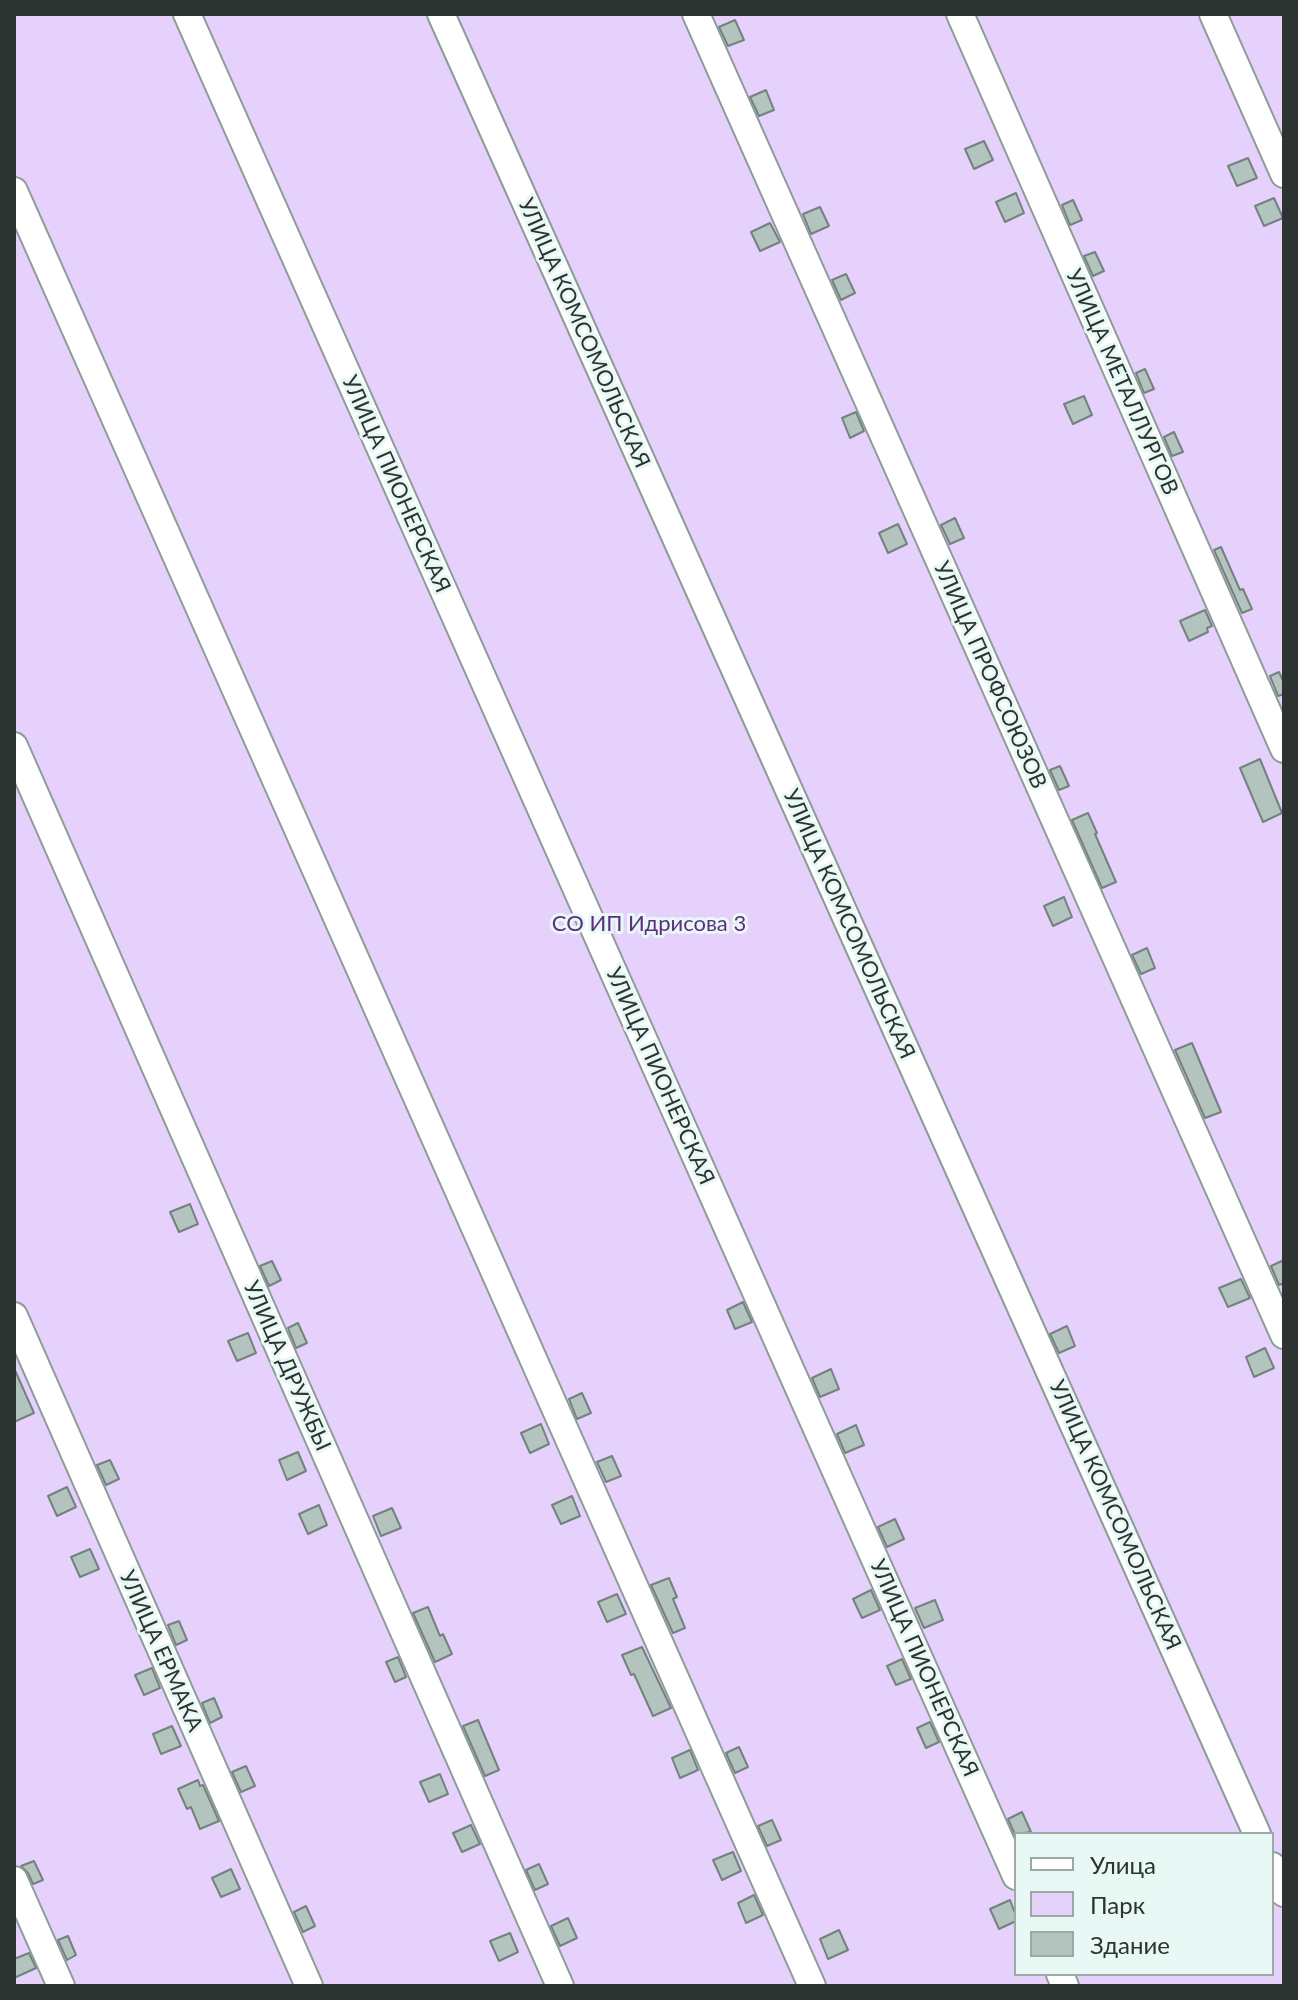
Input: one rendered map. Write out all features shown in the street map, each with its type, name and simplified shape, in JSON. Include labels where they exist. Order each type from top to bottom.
[{"type":"street","name":"УЛИЦА ПИОНЕРСКАЯ","points":[[187,14],[1014,1872]]},
{"type":"street","name":"УЛИЦА КОМСОМОЛЬСКАЯ","points":[[441,14],[1256,1832]]},
{"type":"street","name":"УЛИЦА ПРОФСОЮЗОВ","points":[[696,14],[1284,1335]]},
{"type":"street","name":"УЛИЦА МЕТАЛЛУРГОВ","points":[[960,14],[1284,749]]},
{"type":"street","points":[[1213,14],[1284,174]]},
{"type":"street","points":[[14,191],[812,1986]]},
{"type":"street","name":"УЛИЦА ДРУЖБЫ","points":[[14,746],[560,1986]]},
{"type":"street","name":"УЛИЦА ЕРМАКА","points":[[14,1316],[309,1986]]},
{"type":"street","points":[[1274,1870],[1284,1893]]},
{"type":"street","points":[[14,1880],[61,1986]]},
{"type":"green space","name":"СО ИП Идрисова 3","points":[[14,14],[1284,14],[1284,1986],[14,1986]]},
{"type":"building","points":[[735,20],[744,40],[728,46],[719,27]]},
{"type":"building","points":[[766,90],[774,110],[759,116],[750,97]]},
{"type":"building","points":[[984,141],[993,160],[974,169],[965,149]]},
{"type":"building","points":[[1248,158],[1257,178],[1237,186],[1228,166]]},
{"type":"building","points":[[1016,193],[1024,213],[1005,222],[996,202]]},
{"type":"building","points":[[1274,198],[1283,218],[1264,226],[1255,206]]},
{"type":"building","points":[[1073,200],[1082,220],[1070,225],[1062,205]]},
{"type":"building","points":[[820,207],[829,226],[811,234],[803,214]]},
{"type":"building","points":[[770,223],[780,242],[760,251],[751,232]]},
{"type":"building","points":[[1095,252],[1104,271],[1093,276],[1084,256]]},
{"type":"building","points":[[846,274],[855,293],[841,300],[832,280]]},
{"type":"building","points":[[1145,369],[1154,389],[1144,393],[1136,373]]},
{"type":"building","points":[[1084,396],[1092,415],[1073,424],[1064,404]]},
{"type":"building","points":[[856,412],[864,431],[850,438],[842,418]]},
{"type":"building","points":[[1174,432],[1183,452],[1172,456],[1164,437]]},
{"type":"building","points":[[955,518],[964,538],[950,544],[941,525]]},
{"type":"building","points":[[898,524],[907,544],[888,553],[879,533]]},
{"type":"building","points":[[1221,547],[1252,609],[1242,613],[1214,550]]},
{"type":"building","points":[[1205,610],[1212,626],[1207,628],[1208,632],[1189,641],[1180,621]]},
{"type":"building","points":[[1279,672],[1284,683],[1284,694],[1278,696],[1270,676]]},
{"type":"building","points":[[1260,759],[1282,813],[1263,822],[1240,768]]},
{"type":"building","points":[[1060,766],[1069,786],[1059,790],[1050,770]]},
{"type":"building","points":[[1088,813],[1116,882],[1102,888],[1072,820]]},
{"type":"building","points":[[1064,897],[1072,917],[1053,926],[1044,906]]},
{"type":"building","points":[[1147,948],[1155,968],[1141,974],[1132,955]]},
{"type":"building","points":[[1192,1043],[1221,1112],[1205,1118],[1175,1050]]},
{"type":"building","points":[[190,1204],[198,1224],[179,1232],[170,1212]]},
{"type":"building","points":[[1284,1260],[1284,1283],[1279,1285],[1271,1266]]},
{"type":"building","points":[[272,1261],[281,1280],[269,1286],[260,1266]]},
{"type":"building","points":[[1241,1279],[1250,1298],[1228,1307],[1219,1288]]},
{"type":"building","points":[[743,1302],[752,1322],[735,1329],[727,1310]]},
{"type":"building","points":[[298,1323],[307,1343],[296,1348],[288,1328]]},
{"type":"building","points":[[1067,1326],[1075,1346],[1059,1353],[1050,1334]]},
{"type":"building","points":[[248,1333],[256,1353],[237,1361],[228,1341]]},
{"type":"building","points":[[1265,1348],[1274,1368],[1254,1377],[1246,1357]]},
{"type":"building","points":[[14,1368],[34,1413],[14,1422]]},
{"type":"building","points":[[831,1369],[839,1389],[820,1397],[812,1378]]},
{"type":"building","points":[[582,1393],[591,1413],[577,1419],[569,1399]]},
{"type":"building","points":[[541,1424],[549,1444],[530,1453],[521,1433]]},
{"type":"building","points":[[856,1425],[864,1445],[845,1453],[837,1434]]},
{"type":"building","points":[[298,1452],[306,1471],[287,1480],[279,1460]]},
{"type":"building","points":[[612,1456],[621,1476],[606,1482],[597,1462]]},
{"type":"building","points":[[110,1460],[119,1479],[106,1485],[97,1465]]},
{"type":"building","points":[[67,1487],[76,1507],[57,1516],[48,1496]]},
{"type":"building","points":[[572,1496],[580,1516],[561,1524],[552,1505]]},
{"type":"building","points":[[319,1505],[327,1525],[308,1534],[299,1514]]},
{"type":"building","points":[[392,1508],[401,1528],[381,1536],[373,1516]]},
{"type":"building","points":[[895,1519],[904,1539],[887,1547],[878,1527]]},
{"type":"building","points":[[90,1549],[99,1569],[80,1577],[71,1557]]},
{"type":"building","points":[[669,1578],[677,1597],[673,1599],[685,1628],[673,1633],[651,1585]]},
{"type":"building","points":[[871,1590],[880,1610],[862,1618],[853,1599]]},
{"type":"building","points":[[617,1594],[626,1614],[607,1622],[598,1602]]},
{"type":"building","points":[[935,1600],[943,1620],[924,1628],[915,1608]]},
{"type":"building","points":[[428,1607],[440,1636],[443,1634],[452,1654],[435,1662],[413,1613]]},
{"type":"building","points":[[179,1621],[187,1640],[176,1645],[168,1625]]},
{"type":"building","points":[[642,1647],[671,1708],[653,1716],[622,1655]]},
{"type":"building","points":[[398,1657],[406,1677],[395,1682],[386,1662]]},
{"type":"building","points":[[902,1659],[911,1679],[896,1685],[887,1666]]},
{"type":"building","points":[[152,1668],[160,1688],[144,1695],[135,1675]]},
{"type":"building","points":[[214,1698],[222,1717],[210,1723],[202,1703]]},
{"type":"building","points":[[478,1720],[499,1770],[485,1776],[463,1726]]},
{"type":"building","points":[[930,1722],[939,1742],[926,1748],[917,1728]]},
{"type":"building","points":[[172,1726],[181,1746],[161,1754],[153,1734]]},
{"type":"building","points":[[739,1747],[748,1767],[735,1773],[726,1753]]},
{"type":"building","points":[[690,1750],[698,1770],[680,1778],[672,1758]]},
{"type":"building","points":[[246,1766],[255,1786],[241,1792],[232,1772]]},
{"type":"building","points":[[440,1774],[448,1794],[429,1802],[420,1782]]},
{"type":"building","points":[[198,1780],[219,1821],[200,1829],[191,1807],[187,1809],[178,1789]]},
{"type":"building","points":[[1022,1812],[1031,1832],[1014,1832],[1008,1819]]},
{"type":"building","points":[[772,1820],[781,1840],[767,1846],[758,1826]]},
{"type":"building","points":[[471,1825],[480,1844],[462,1852],[453,1833]]},
{"type":"building","points":[[733,1852],[741,1871],[722,1880],[713,1860]]},
{"type":"building","points":[[34,1861],[43,1880],[33,1884],[21,1866]]},
{"type":"building","points":[[539,1864],[548,1884],[535,1890],[526,1870]]},
{"type":"building","points":[[231,1869],[240,1889],[221,1897],[212,1878]]},
{"type":"building","points":[[754,1895],[763,1915],[746,1923],[738,1903]]},
{"type":"building","points":[[1010,1900],[1014,1922],[999,1929],[990,1909]]},
{"type":"building","points":[[306,1906],[315,1926],[303,1932],[294,1912]]},
{"type":"building","points":[[568,1918],[577,1938],[560,1946],[551,1926]]},
{"type":"building","points":[[839,1930],[848,1950],[828,1959],[820,1939]]},
{"type":"building","points":[[510,1933],[518,1952],[499,1961],[490,1941]]},
{"type":"building","points":[[68,1936],[76,1955],[67,1960],[58,1940]]},
{"type":"building","points":[[29,1953],[36,1968],[14,1978],[14,1959]]}]
